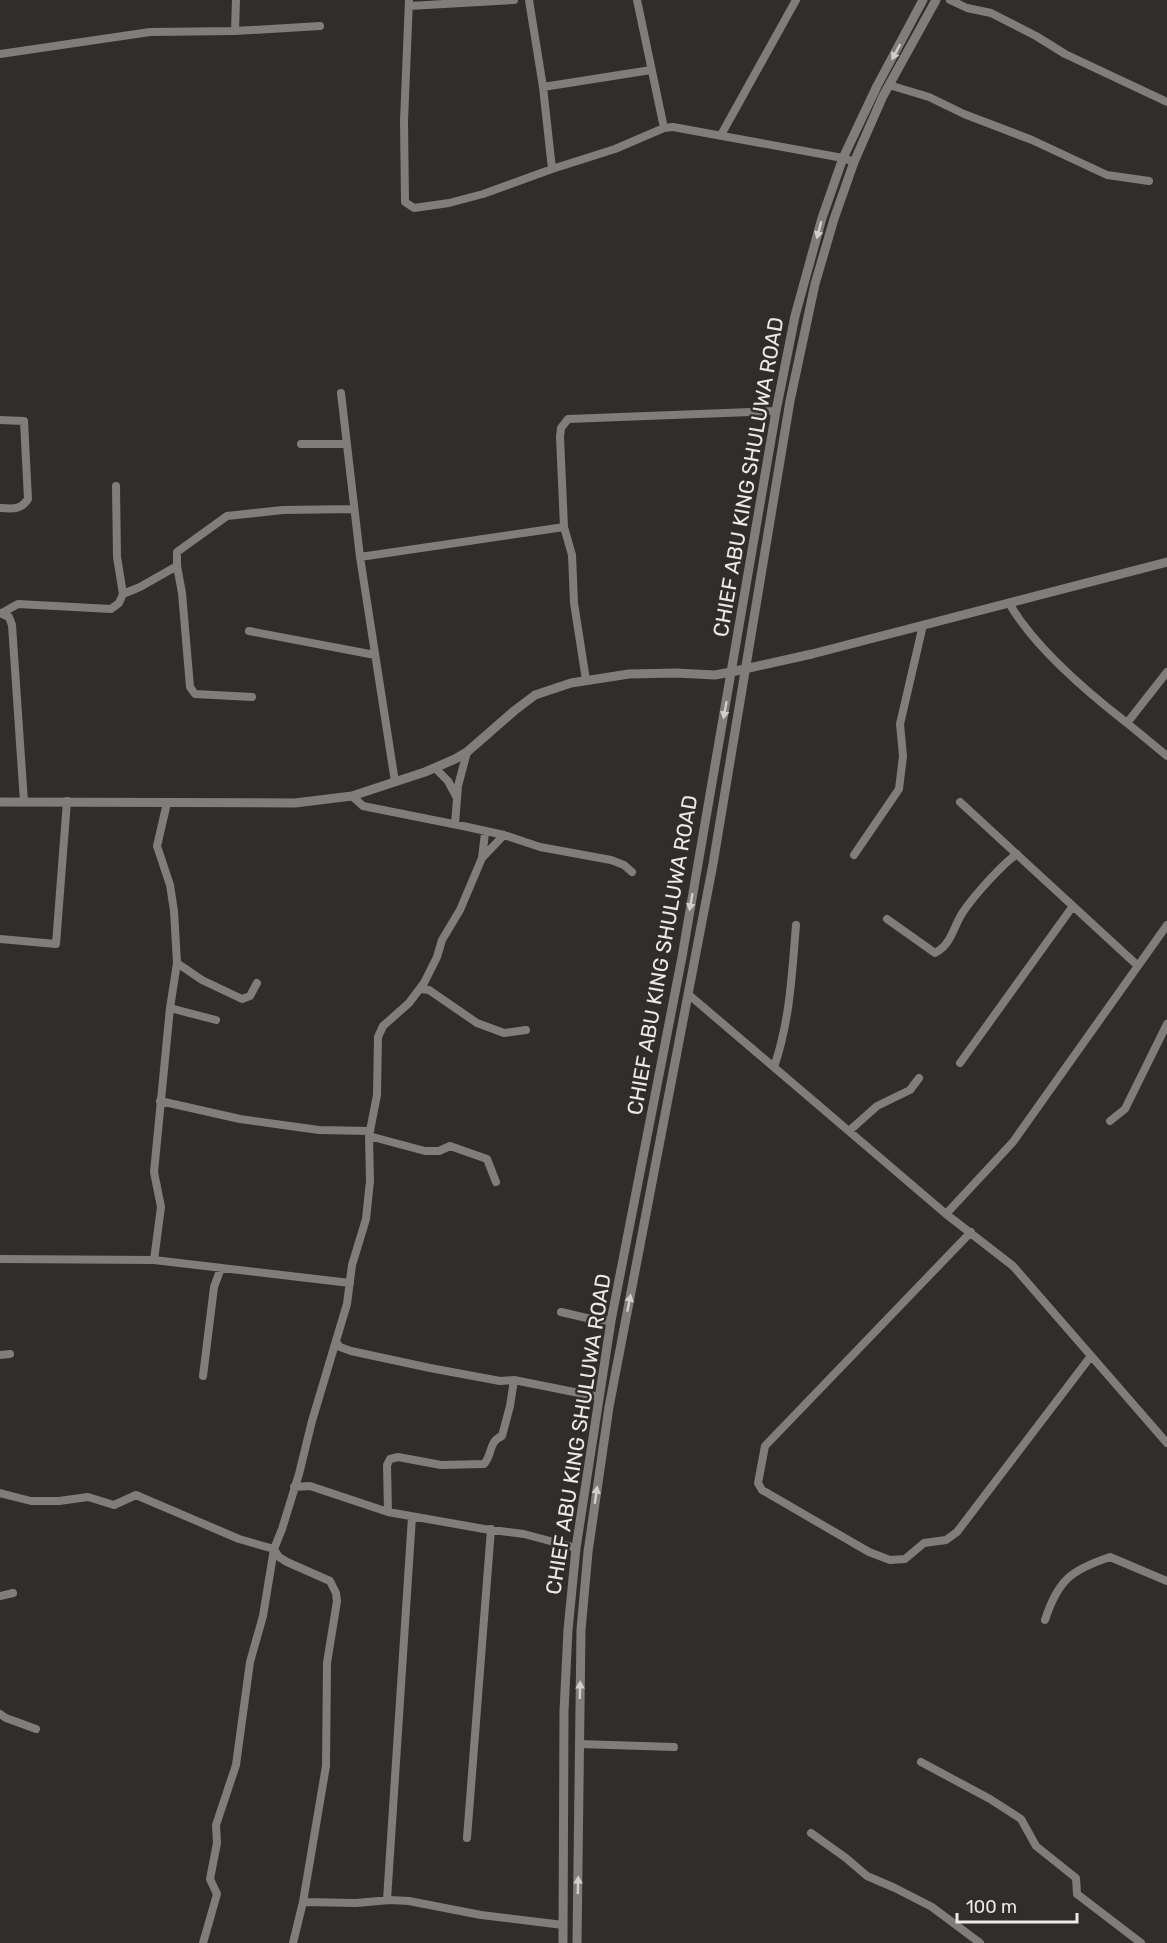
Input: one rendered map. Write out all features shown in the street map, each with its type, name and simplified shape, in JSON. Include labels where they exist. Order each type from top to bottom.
[{"type":"street","points":[[235,31],[236,0]]},
{"type":"street","points":[[514,0],[409,3],[404,121],[406,204],[414,208],[449,203],[483,194],[615,149],[664,128],[673,127],[843,158],[854,162]]},
{"type":"street","points":[[529,0],[543,87],[552,169]]},
{"type":"street","points":[[637,0],[664,128]]},
{"type":"street","points":[[721,135],[796,0]]},
{"type":"street","name":"CHIEF ABU KING SHULUWA ROAD","points":[[563,1943],[564,1711],[568,1630],[576,1548],[611,1320],[682,957],[776,411],[798,305],[822,218],[843,158],[877,86],[923,0]]},
{"type":"street","points":[[577,1943],[581,1630],[590,1540],[609,1407],[713,864],[796,367],[824,252],[854,162],[889,85],[936,0]]},
{"type":"street","points":[[950,0],[967,8],[991,13],[1065,54],[1167,102]]},
{"type":"street","points":[[0,54],[150,32],[235,31],[320,26]]},
{"type":"street","points":[[543,87],[651,70]]},
{"type":"street","points":[[889,85],[929,97],[964,114],[1032,140],[1107,175],[1149,181]]},
{"type":"street","points":[[340,393],[360,557],[395,782]]},
{"type":"street","points":[[586,680],[574,603],[572,555],[564,527],[561,428],[568,419],[776,411]]},
{"type":"street","points":[[0,420],[24,422],[28,499],[24,505],[16,509],[0,508]]},
{"type":"street","points":[[301,444],[346,444]]},
{"type":"street","points":[[1,613],[18,604],[111,609],[119,603],[123,594],[117,557],[116,486]]},
{"type":"street","points":[[252,697],[195,694],[190,687],[177,552],[227,516],[283,510],[354,509]]},
{"type":"street","points":[[360,557],[564,527]]},
{"type":"street","points":[[0,802],[295,803],[352,796],[435,768],[466,752],[535,695],[555,687],[629,674],[715,675],[731,672],[812,654],[1167,562]]},
{"type":"street","points":[[123,594],[177,566]]},
{"type":"street","points":[[1009,603],[1018,620],[1064,668],[1167,756]]},
{"type":"street","points":[[1,613],[9,618],[12,626],[24,802]]},
{"type":"street","points":[[854,855],[899,789],[903,756],[900,724],[923,625]]},
{"type":"street","points":[[249,631],[375,655]]},
{"type":"street","points":[[1127,723],[1167,672]]},
{"type":"street","points":[[455,824],[456,797],[466,752]]},
{"type":"street","points":[[435,768],[448,781],[456,797]]},
{"type":"street","points":[[352,796],[363,806],[455,824],[540,847],[610,860],[624,865],[632,872]]},
{"type":"street","points":[[0,939],[56,944],[67,801]]},
{"type":"street","points":[[960,802],[1137,965]]},
{"type":"street","points":[[154,1260],[161,1207],[154,1172],[170,1008],[177,963],[170,885],[157,846],[167,803]]},
{"type":"street","points":[[203,1943],[217,1894],[210,1879],[217,1843],[216,1825],[236,1765],[250,1662],[263,1616],[274,1549],[299,1474],[312,1421],[347,1304],[352,1265],[366,1219],[370,1181],[369,1133],[377,1095],[380,1032],[390,1019],[409,1004],[426,980],[442,940],[460,910],[482,858],[485,832]]},
{"type":"street","points":[[482,858],[504,836]]},
{"type":"street","points":[[887,918],[935,953],[950,941],[969,905],[1004,863],[1017,854]]},
{"type":"street","points":[[960,1063],[1073,906]]},
{"type":"street","points":[[774,1067],[780,1050],[790,997],[796,925]]},
{"type":"street","points":[[946,1214],[1013,1142],[1167,925]]},
{"type":"street","points":[[177,963],[202,980],[242,999],[250,996],[257,983]]},
{"type":"street","points":[[426,980],[429,990]]},
{"type":"street","points":[[420,989],[429,990],[477,1023],[504,1033],[526,1030]]},
{"type":"street","points":[[688,994],[946,1214],[1013,1266],[1167,1443]]},
{"type":"street","points":[[170,1008],[216,1020]]},
{"type":"street","points":[[1110,1121],[1125,1109],[1167,1024]]},
{"type":"street","points":[[849,1131],[877,1106],[910,1090],[919,1078]]},
{"type":"street","points":[[160,1101],[240,1119],[369,1133],[425,1151],[450,1146],[488,1160],[496,1182]]},
{"type":"street","points":[[641,1164],[655,1168]]},
{"type":"street","points":[[971,1233],[765,1446],[758,1483],[762,1490],[869,1552],[890,1560],[905,1559],[924,1543],[946,1540],[957,1532],[1091,1356]]},
{"type":"street","points":[[0,1259],[154,1260],[350,1283]]},
{"type":"street","points":[[203,1376],[214,1287],[221,1268]]},
{"type":"street","points":[[561,1312],[591,1319],[611,1320]]},
{"type":"street","points":[[336,1342],[340,1347],[351,1351],[430,1368],[500,1381],[514,1380],[599,1397]]},
{"type":"street","points":[[0,1355],[10,1354]]},
{"type":"street","points":[[388,1512],[387,1465],[390,1459],[398,1457],[441,1465],[484,1464],[489,1459],[491,1444],[502,1436],[514,1380]]},
{"type":"street","points":[[299,1474],[310,1486]]},
{"type":"street","points":[[294,1487],[310,1486],[388,1512],[524,1534],[576,1548]]},
{"type":"street","points":[[0,1493],[31,1501],[58,1502],[88,1497],[114,1504],[136,1495],[239,1539],[274,1549],[279,1557],[287,1562],[330,1581],[337,1601],[327,1663],[326,1766],[303,1902],[293,1943]]},
{"type":"street","points":[[387,1900],[412,1517]]},
{"type":"street","points":[[467,1838],[491,1529]]},
{"type":"street","points":[[1044,1620],[1055,1594],[1066,1578],[1087,1565],[1110,1557],[1167,1581]]},
{"type":"street","points":[[0,1596],[13,1593]]},
{"type":"street","points":[[564,1711],[580,1713]]},
{"type":"street","points":[[0,1714],[36,1729]]},
{"type":"street","points":[[579,1744],[674,1747]]},
{"type":"street","points":[[921,1762],[990,1799],[1021,1819],[1036,1846],[1076,1878],[1077,1894],[1141,1943]]},
{"type":"street","points":[[811,1833],[867,1876],[932,1907],[980,1943]]},
{"type":"street","points":[[303,1902],[409,1901],[481,1915],[563,1925]]}]
